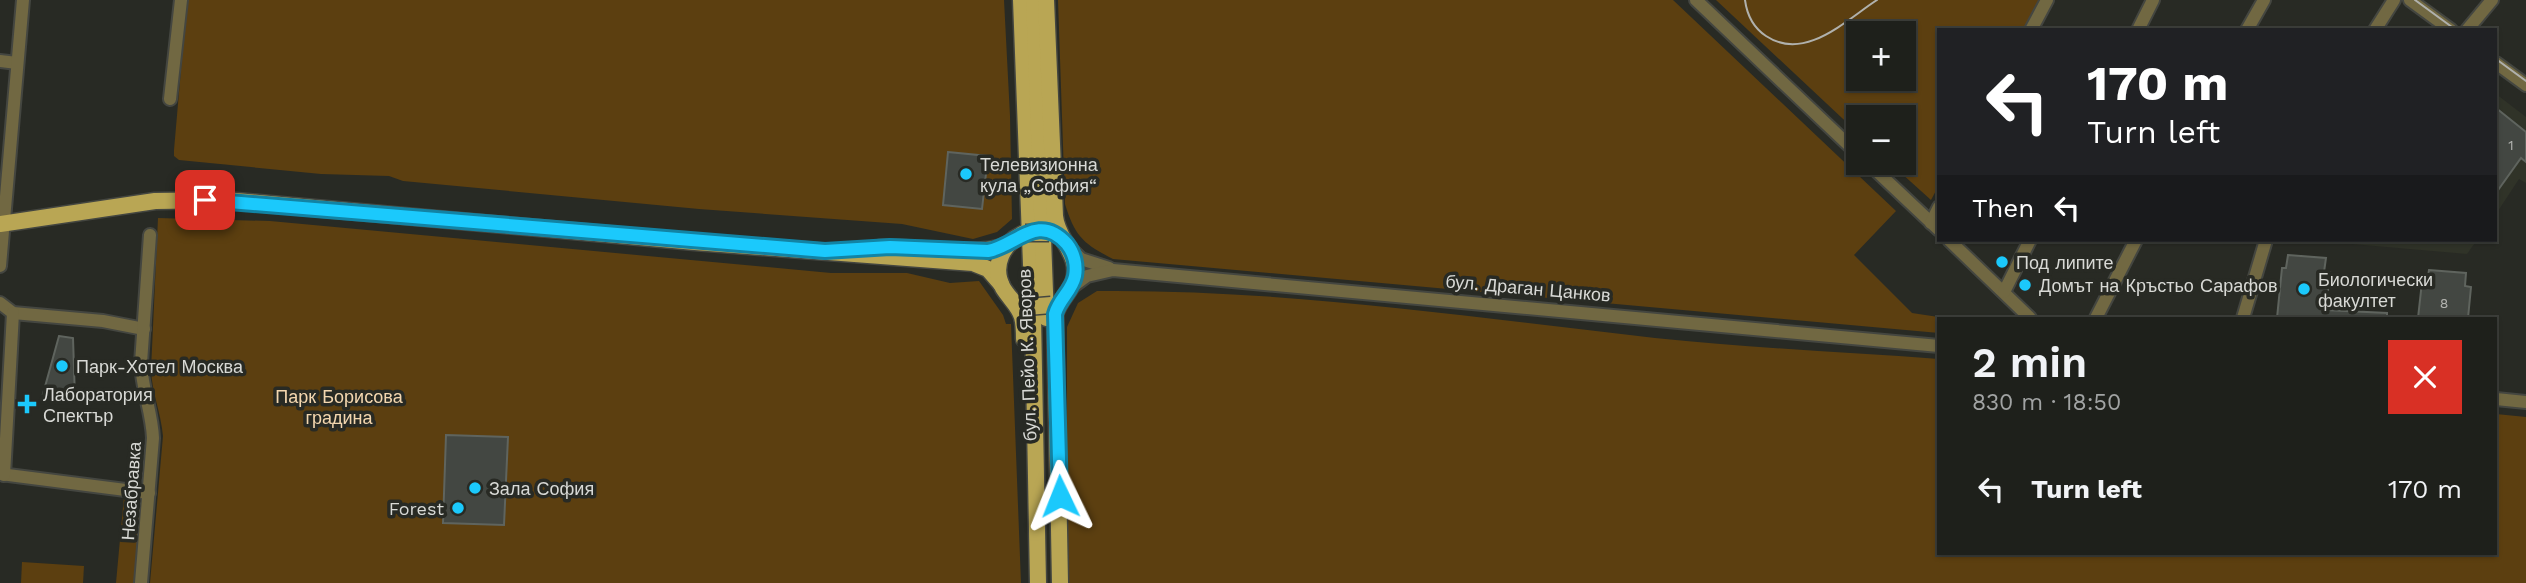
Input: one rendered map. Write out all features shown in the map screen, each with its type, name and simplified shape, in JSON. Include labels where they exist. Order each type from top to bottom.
[{"type":"main road","points":[[1011,0],[1020,223],[1015,239],[999,264],[1004,289],[1027,307],[1061,298]]},
{"type":"main road","name":"бул. Пейо К. Яворов","points":[[1021,0],[1034,317],[1038,583]]},
{"type":"main road","name":"бул. Пейо К. Яворов","points":[[1034,0],[1053,583]]},
{"type":"main road","points":[[1046,0],[1056,224],[1075,269],[1057,308],[1055,327],[1060,583]]},
{"type":"main road","points":[[1,223],[155,201],[225,200],[973,263],[988,269],[1020,312],[1024,326],[1031,583]]},
{"type":"main road","points":[[825,251],[890,247],[985,252],[1015,239],[1049,233],[1067,245]]},
{"type":"street","points":[[0,266],[3,184],[23,0]]},
{"type":"street","points":[[170,99],[181,0]]},
{"type":"street","points":[[1696,0],[1846,143]]},
{"type":"street","points":[[2032,28],[2047,0]]},
{"type":"street","points":[[2139,28],[2153,0]]},
{"type":"street","points":[[2248,28],[2264,0]]},
{"type":"street","points":[[2376,28],[2394,0]]},
{"type":"street","points":[[2410,0],[2448,28]]},
{"type":"street","points":[[2469,28],[2492,0]]},
{"type":"street","points":[[0,61],[18,63]]},
{"type":"street","points":[[2497,64],[2526,85]]},
{"type":"street","points":[[1881,175],[1935,227]]},
{"type":"street","name":"Незабравка","points":[[141,583],[153,438],[142,384],[150,235]]},
{"type":"street","points":[[1951,242],[2029,317]]},
{"type":"street","points":[[2004,292],[2029,242]]},
{"type":"street","points":[[2097,317],[2135,242]]},
{"type":"street","points":[[2242,317],[2265,242]]},
{"type":"street","name":"бул. Драган Цанков","points":[[1067,245],[1081,259],[1113,270],[1937,346]]},
{"type":"street","name":"бул. Драган Цанков","points":[[1061,298],[1087,276],[1113,270]]},
{"type":"street","points":[[0,303],[13,313],[103,321],[144,329]]},
{"type":"street","points":[[13,313],[2,475],[149,493]]},
{"type":"street","points":[[2497,399],[2526,402]]},
{"type":"shaded area","points":[[2497,95],[2526,117],[2526,183],[2519,179],[2497,212]]},
{"type":"shaded area","points":[[2329,242],[2476,242],[2467,254]]},
{"type":"green space","points":[[187,0],[1004,0],[1012,219],[997,232],[973,239],[902,224],[699,209],[403,181],[389,176],[321,174],[179,160],[174,156],[174,150]]},
{"type":"green space","points":[[1058,0],[1673,0],[1846,164],[1846,175],[1858,175],[1896,211],[1854,255],[1912,313],[1938,317],[1937,333],[1113,259],[1088,244],[1073,224],[1065,204]]},
{"type":"green space","points":[[1716,0],[2039,0],[2024,28],[1937,28],[1937,189],[1931,200],[1903,175],[1916,175],[1916,105],[1846,105],[1846,122]]},
{"type":"green space","name":"Парк Борисова градина","points":[[158,218],[270,221],[831,273],[907,273],[950,283],[979,281],[1003,315],[1006,324],[1011,324],[1021,583],[150,583],[163,436],[151,370]]},
{"type":"green space","points":[[1097,291],[1307,299],[1655,338],[1937,359],[1937,555],[2497,555],[2497,414],[2526,417],[2526,583],[1067,583],[1067,327],[1078,303]]},
{"type":"green space","points":[[124,496],[144,497],[136,583],[116,583]]},
{"type":"green space","points":[[22,562],[84,566],[83,583],[21,583]]},
{"type":"building","points":[[2497,109],[2526,132],[2526,162],[2521,158],[2497,192]]},
{"type":"building","name":"Телевизионна кула „София“","points":[[948,152],[988,156],[982,209],[943,205]]},
{"type":"building","name":"Биологически факултет","points":[[2288,255],[2326,258],[2324,272],[2330,272],[2326,310],[2387,313],[2387,317],[2277,317],[2282,268],[2286,268]]},
{"type":"building","name":"Биологически факултет","points":[[2429,270],[2466,273],[2465,286],[2471,287],[2468,317],[2418,317],[2422,282],[2427,283]]},
{"type":"building","name":"Парк-Хотел Москва","points":[[59,336],[73,338],[75,398],[43,394]]},
{"type":"building","name":"Зала София","points":[[446,435],[508,437],[504,525],[443,523]]},
{"type":"tram line","points":[[1745,0],[1752,21],[1762,33],[1781,43],[1795,44],[1810,41],[1839,27],[1877,0]]},
{"type":"tram line","points":[[2415,0],[2453,28]]},
{"type":"tram line","points":[[2497,60],[2526,81]]},
{"type":"place","name":"Телевизионна кула „София“","points":[[966,174]]},
{"type":"place","name":"Под липите","points":[[2002,262]]},
{"type":"place","name":"Домът на Кръстьо Сарафов","points":[[2025,285]]},
{"type":"place","name":"Биологически факултет","points":[[2304,289]]},
{"type":"place","name":"Парк-Хотел Москва","points":[[62,366]]},
{"type":"place","name":"Лаборатория Спектър","points":[[27,404]]},
{"type":"place","name":"Зала София","points":[[475,488]]},
{"type":"place","name":"Forest","points":[[458,508]]},
{"type":"route","points":[[205,200],[825,251],[923,247],[988,251],[1002,248],[1025,233],[1049,233],[1069,248],[1075,269],[1071,287],[1055,314],[1060,496]]}]
